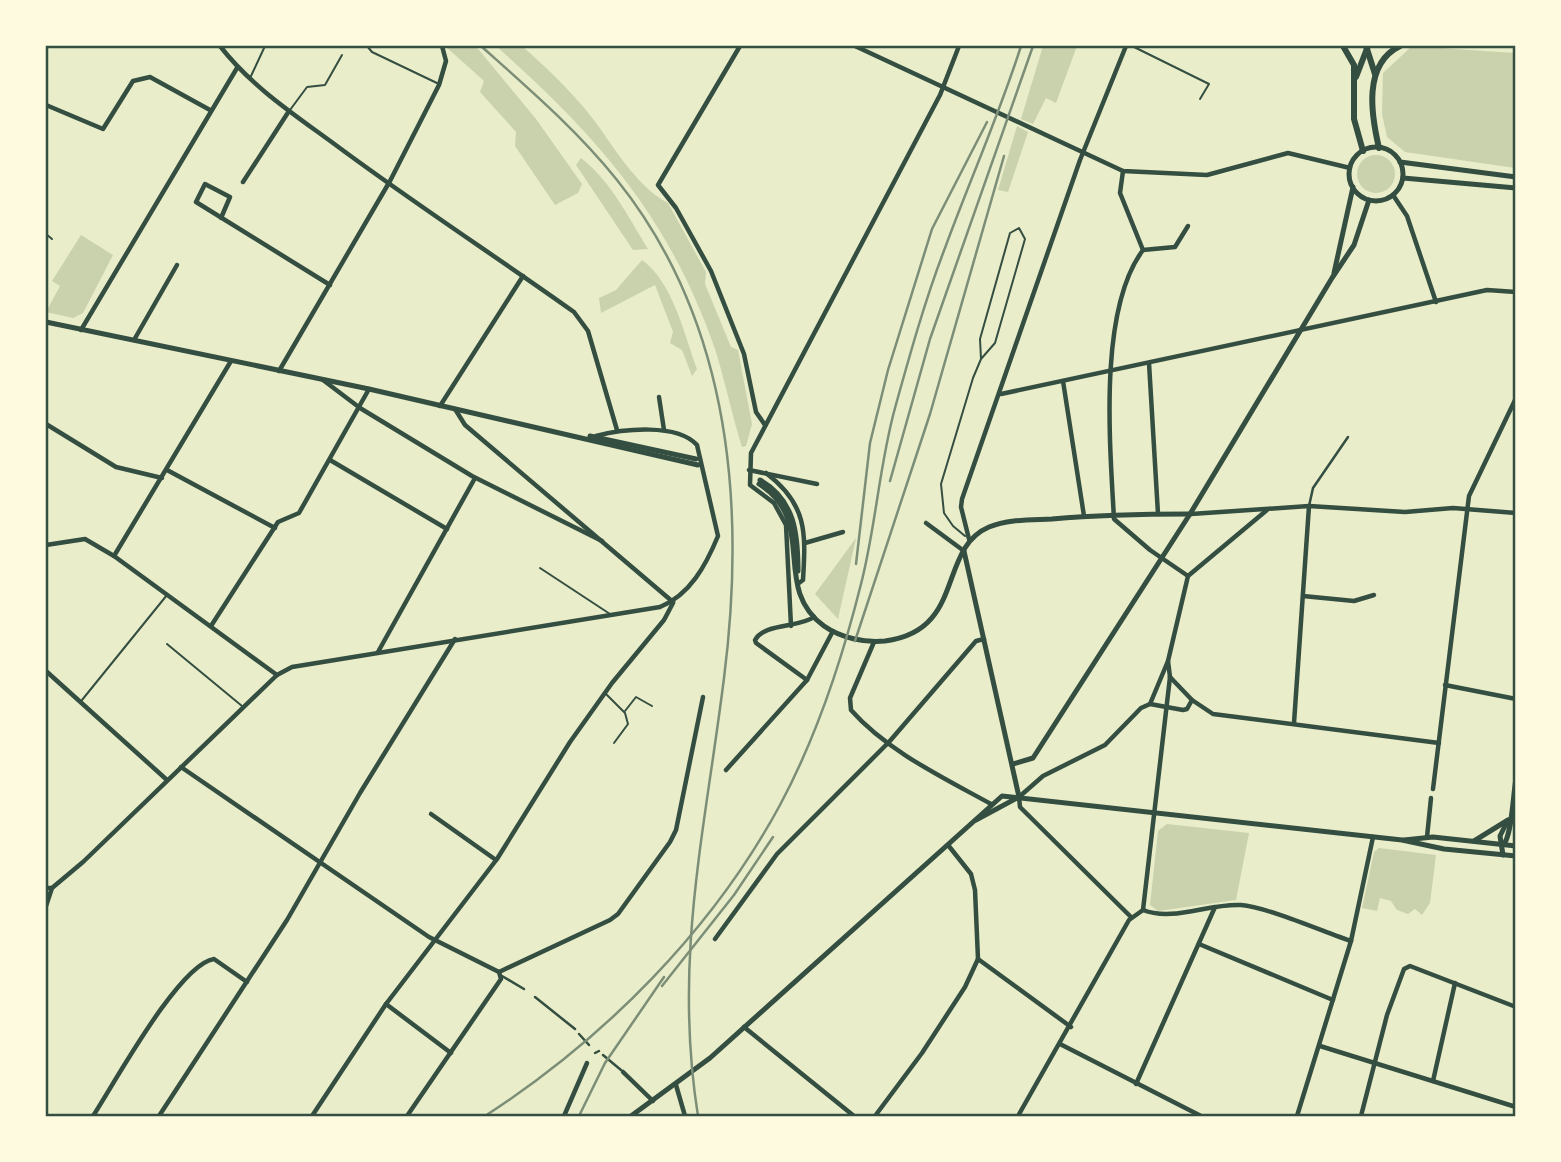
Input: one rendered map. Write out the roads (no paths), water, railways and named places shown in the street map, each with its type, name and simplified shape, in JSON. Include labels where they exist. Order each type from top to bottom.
[{"type":"main road","points":[[1343,46],[1351,56],[1356,79],[1354,119],[1363,151]]},
{"type":"main road","points":[[1356,79],[1367,46]]},
{"type":"main road","points":[[1367,46],[1375,74],[1373,121],[1379,148]]},
{"type":"main road","points":[[1375,74],[1388,53],[1400,46]]},
{"type":"main road","points":[[1332,278],[1340,253],[1353,187],[1350,168],[1363,151],[1379,148],[1388,150],[1400,162],[1403,178],[1393,195],[1386,200],[1369,200],[1353,187]]},
{"type":"main road","points":[[1400,162],[1516,177]]},
{"type":"main road","points":[[1403,178],[1516,188]]},
{"type":"main road","points":[[1013,764],[1033,758],[1190,514],[1354,245],[1369,200]]},
{"type":"main road","points":[[46,322],[369,389],[697,462],[595,436],[573,434]]},
{"type":"main road","points":[[803,598],[799,583],[793,516],[782,496],[760,482],[775,495],[788,515],[796,579],[803,598],[814,617],[833,631],[874,642],[901,637],[925,625],[939,608],[969,538],[984,530],[1007,522],[1084,516],[1190,514]]},
{"type":"main road","points":[[964,551],[1019,797]]},
{"type":"main road","points":[[955,575],[972,580]]},
{"type":"main road","points":[[1503,855],[1504,844],[1500,832],[1508,820],[1516,779]]},
{"type":"main road","points":[[631,1116],[676,1085],[744,1027],[1002,796],[1402,840],[1516,856]]},
{"type":"main road","points":[[974,821],[1003,808],[1019,797]]},
{"type":"main road","points":[[1474,841],[1508,820]]},
{"type":"main road","points":[[1402,840],[1427,837],[1516,846]]},
{"type":"main road","points":[[1482,853],[1504,844]]},
{"type":"street","points":[[220,46],[249,80],[289,111],[388,184],[574,312],[588,331],[617,430]]},
{"type":"street","points":[[279,371],[388,184],[439,85],[446,61],[442,46]]},
{"type":"street","points":[[740,46],[660,181],[659,188],[676,208],[711,271],[744,354],[756,412],[765,425]]},
{"type":"street","points":[[855,46],[1123,171],[1207,175],[1288,153],[1350,168]]},
{"type":"street","points":[[790,626],[783,518],[769,498],[751,487],[751,453],[800,364],[942,88],[959,46]]},
{"type":"street","points":[[969,538],[961,503],[1083,152],[1126,46]]},
{"type":"street","points":[[81,330],[237,68]]},
{"type":"street","points":[[46,105],[103,129],[133,81],[150,77],[210,110]]},
{"type":"street","points":[[243,182],[289,111]]},
{"type":"street","points":[[1123,171],[1120,193],[1143,250]]},
{"type":"street","points":[[221,218],[231,200],[205,184],[195,200],[221,218],[330,285]]},
{"type":"street","points":[[1393,195],[1407,216],[1436,302]]},
{"type":"street","points":[[1188,226],[1175,247],[1143,250],[1132,265],[1121,296],[1111,345],[1114,515],[1120,526],[1188,576]]},
{"type":"street","points":[[134,341],[177,265]]},
{"type":"street","points":[[440,406],[523,276]]},
{"type":"street","points":[[1001,394],[1487,290],[1516,292]]},
{"type":"street","points":[[114,556],[232,361]]},
{"type":"street","points":[[1149,363],[1158,514]]},
{"type":"street","points":[[323,380],[360,408],[475,478],[601,541]]},
{"type":"street","points":[[1063,381],[1084,516]]},
{"type":"street","points":[[211,626],[278,522],[299,513],[369,389]]},
{"type":"street","points":[[659,397],[664,430]]},
{"type":"street","points":[[1433,789],[1466,509],[1469,496],[1516,398]]},
{"type":"street","points":[[455,409],[465,425],[673,602]]},
{"type":"street","points":[[46,424],[116,467],[162,478]]},
{"type":"street","points":[[312,1116],[386,1004],[496,860],[547,777],[605,694],[664,620],[673,602],[698,575],[718,536],[700,451],[688,436],[664,430],[617,430],[595,436]]},
{"type":"street","points":[[1294,723],[1309,506],[1313,488],[1348,437]]},
{"type":"street","points":[[330,460],[447,529]]},
{"type":"street","points":[[167,470],[275,528]]},
{"type":"street","points":[[749,470],[817,484]]},
{"type":"street","points":[[766,474],[781,485],[796,502],[805,542],[803,580],[799,583]]},
{"type":"street","points":[[377,653],[475,478]]},
{"type":"street","points":[[1190,514],[1309,506],[1405,512],[1466,509],[1516,513]]},
{"type":"street","points":[[1150,704],[1168,661],[1188,576],[1268,510]]},
{"type":"street","points":[[926,523],[964,551]]},
{"type":"street","points":[[805,542],[843,532]]},
{"type":"street","points":[[46,545],[85,539],[114,556],[277,675]]},
{"type":"street","points":[[1303,596],[1354,601],[1374,595]]},
{"type":"street","points":[[46,906],[49,888],[113,834],[277,675],[292,667],[673,602]]},
{"type":"street","points":[[807,680],[760,647],[755,639],[761,632],[806,623],[814,617]]},
{"type":"street","points":[[726,770],[807,680],[833,631]]},
{"type":"street","points":[[159,1116],[247,982],[455,639]]},
{"type":"street","points":[[715,939],[777,854],[889,742],[976,641],[984,639]]},
{"type":"street","points":[[874,642],[850,698],[850,707],[866,725],[889,742],[991,804]]},
{"type":"street","points":[[1143,910],[1167,707],[1170,677],[1168,661]]},
{"type":"street","points":[[46,671],[167,780]]},
{"type":"street","points":[[1170,677],[1192,700],[1213,715],[1439,743]]},
{"type":"street","points":[[1445,685],[1516,699]]},
{"type":"street","points":[[407,1116],[501,974],[618,914],[676,830],[703,697]]},
{"type":"street","points":[[1131,916],[1020,807],[1019,797],[1043,776],[1105,745],[1141,708],[1150,704],[1188,709],[1192,700]]},
{"type":"street","points":[[181,767],[434,939],[524,989]]},
{"type":"street","points":[[1427,837],[1432,798]]},
{"type":"street","points":[[430,814],[496,860]]},
{"type":"street","points":[[1297,1116],[1351,941],[1373,837]]},
{"type":"street","points":[[875,1116],[922,1053],[965,987],[978,960],[975,890],[971,874],[948,845]]},
{"type":"street","points":[[1018,1116],[1071,1027],[1131,916],[1143,910],[1157,915],[1216,906],[1244,905],[1351,941]]},
{"type":"street","points":[[1136,1084],[1216,906]]},
{"type":"street","points":[[1199,943],[1333,1000]]},
{"type":"street","points":[[93,1116],[160,1011],[187,976],[207,960],[214,959],[247,982]]},
{"type":"street","points":[[978,960],[1071,1027]]},
{"type":"street","points":[[1361,1116],[1374,1063],[1403,972],[1410,966],[1516,1007]]},
{"type":"street","points":[[1433,1081],[1455,984]]},
{"type":"street","points":[[535,997],[575,1029]]},
{"type":"street","points":[[386,1004],[451,1053]]},
{"type":"street","points":[[744,1027],[854,1116]]},
{"type":"street","points":[[579,1034],[589,1045]]},
{"type":"street","points":[[1060,1044],[1201,1116]]},
{"type":"street","points":[[1320,1046],[1516,1107]]},
{"type":"street","points":[[603,1055],[653,1102]]},
{"type":"street","points":[[564,1116],[587,1063]]},
{"type":"street","points":[[676,1085],[685,1116]]},
{"type":"lane","points":[[249,80],[265,46]]},
{"type":"lane","points":[[367,46],[372,52],[439,85]]},
{"type":"lane","points":[[1132,46],[1209,84],[1200,99]]},
{"type":"lane","points":[[289,111],[307,87],[325,85],[342,55]]},
{"type":"lane","points":[[969,538],[949,521],[940,499],[941,484],[965,401],[981,359],[995,343],[1026,239],[1019,228],[1010,233],[980,339],[981,359]]},
{"type":"lane","points":[[46,234],[52,239]]},
{"type":"lane","points":[[540,568],[611,614]]},
{"type":"lane","points":[[80,702],[167,595]]},
{"type":"lane","points":[[167,644],[243,707]]},
{"type":"lane","points":[[605,694],[624,711],[628,724],[614,743]]},
{"type":"lane","points":[[624,711],[636,697],[652,706]]},
{"type":"railway","points":[[481,46],[552,110],[585,144],[617,180],[655,235],[684,293],[706,354],[721,417],[730,482],[730,613],[724,678],[694,896],[690,949],[691,1059],[698,1116]]},
{"type":"railway","points":[[485,1116],[572,1053],[652,979],[722,896],[780,805],[806,752],[837,669],[866,562],[885,452],[918,327],[1021,46]]},
{"type":"railway","points":[[890,481],[930,339],[1033,46]]},
{"type":"railway","points":[[856,564],[870,443],[888,370],[932,229],[987,122]]},
{"type":"railway","points":[[855,641],[930,414],[1004,156]]},
{"type":"railway","points":[[662,986],[734,895],[773,837]]},
{"type":"railway","points":[[579,1116],[605,1063],[664,977]]}]
